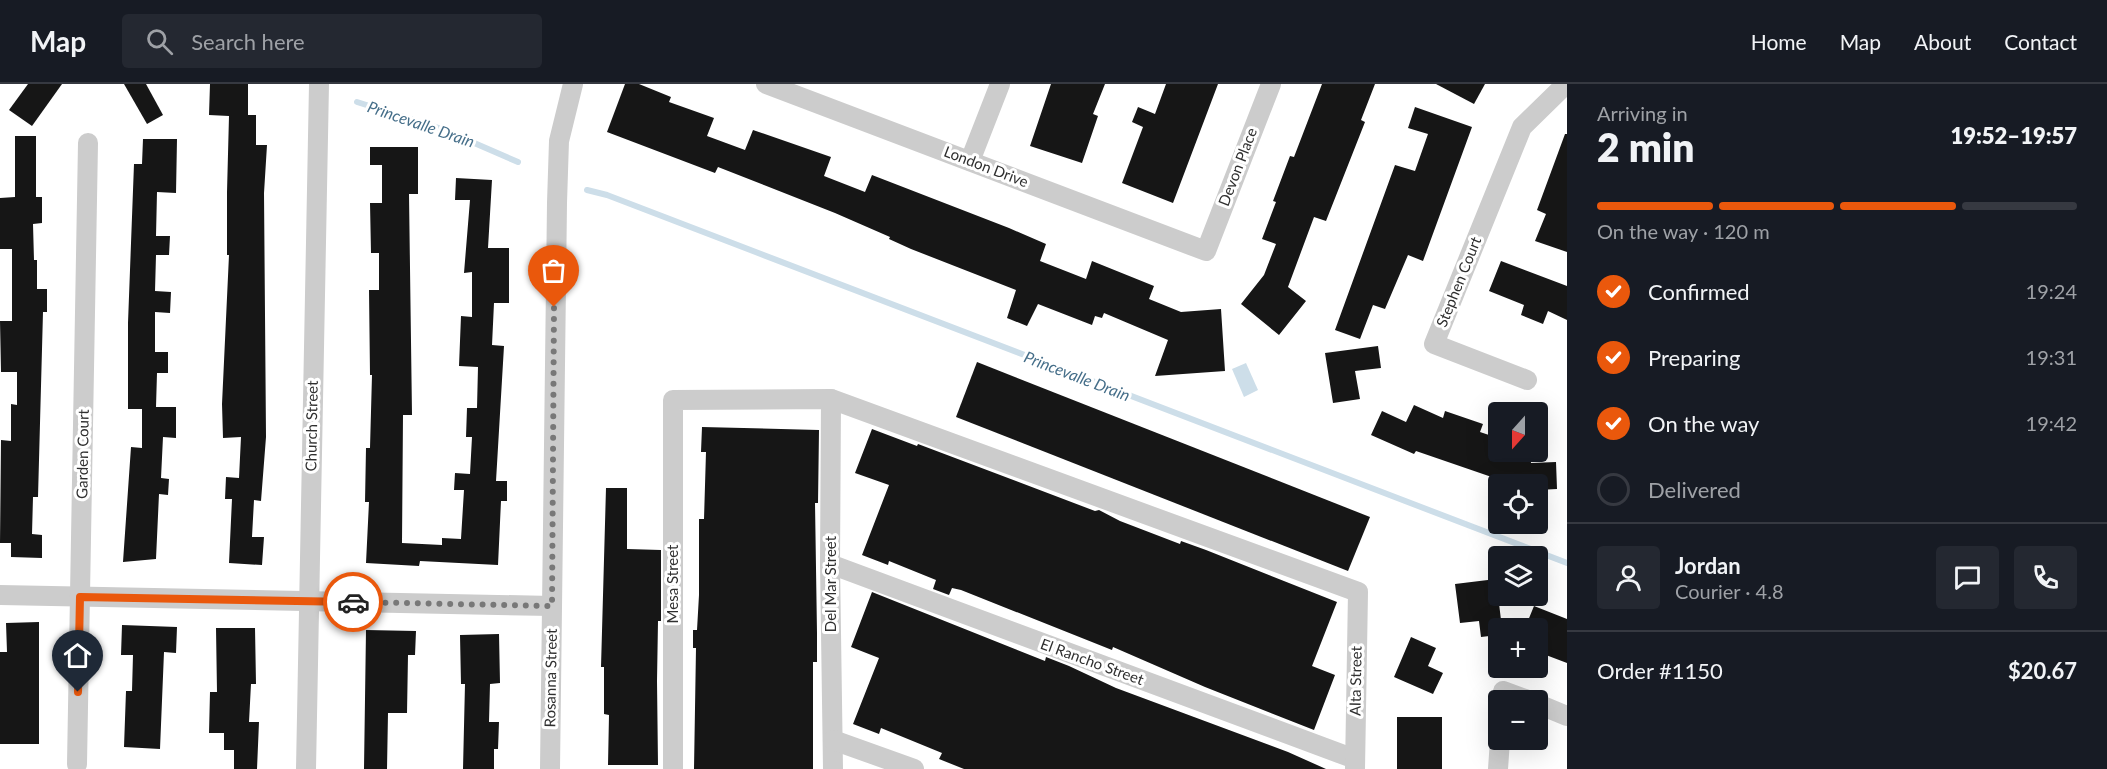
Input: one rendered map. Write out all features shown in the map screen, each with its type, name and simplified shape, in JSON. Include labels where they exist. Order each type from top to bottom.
[{"type":"street","name":"Church Street","points":[[306,769],[319,84]]},
{"type":"street","name":"Rosanna Street","points":[[550,769],[554,284],[558,159],[559,141],[573,84]]},
{"type":"street","name":"London Drive","points":[[766,84],[1206,251]]},
{"type":"street","points":[[970,161],[1000,84]]},
{"type":"street","name":"Devon Place","points":[[1206,251],[1270,84]]},
{"type":"street","name":"Stephen Court","points":[[1527,380],[1434,344],[1522,127],[1566,84]]},
{"type":"street","name":"Garden Court","points":[[77,764],[88,143]]},
{"type":"street","name":"Mesa Street","points":[[672,769],[673,400],[831,399]]},
{"type":"street","name":"Del Mar Street","points":[[831,399],[830,564],[833,769]]},
{"type":"street","name":"Alta Street","points":[[831,399],[1358,592],[1355,764]]},
{"type":"street","name":"El Rancho Street","points":[[830,564],[1355,764]]},
{"type":"street","points":[[0,595],[552,606]]},
{"type":"street","points":[[1548,708],[1567,716]]},
{"type":"street","points":[[833,740],[914,769]]},
{"type":"street","points":[[1498,769],[1499,750]]},
{"type":"water","points":[[1246,363],[1258,390],[1244,397],[1232,369]]},
{"type":"building","points":[[28,84],[62,84],[32,126],[9,110]]},
{"type":"building","points":[[124,84],[146,84],[163,115],[147,124]]},
{"type":"building","points":[[210,84],[248,84],[248,115],[256,115],[256,145],[267,145],[264,193],[266,437],[261,501],[254,500],[252,537],[264,537],[262,565],[229,563],[232,499],[225,499],[226,477],[239,478],[241,437],[223,438],[222,404],[229,255],[227,255],[227,192],[229,116],[209,115]]},
{"type":"building","points":[[625,84],[639,84],[671,97],[669,102],[714,118],[707,136],[745,150],[753,130],[831,157],[824,176],[865,192],[872,175],[1046,244],[1040,261],[1086,279],[1092,261],[1154,286],[1149,299],[1181,312],[1221,309],[1225,371],[1155,376],[1168,340],[1104,313],[1102,318],[1095,316],[1092,325],[1038,304],[1027,326],[1007,318],[1016,290],[911,249],[889,239],[890,237],[835,213],[718,167],[715,173],[607,132]]},
{"type":"building","points":[[1051,84],[1105,84],[1093,114],[1098,116],[1082,163],[1030,146]]},
{"type":"building","points":[[1166,84],[1218,84],[1173,203],[1122,183],[1143,127],[1132,122],[1138,107],[1155,114]]},
{"type":"building","points":[[1322,84],[1375,84],[1361,120],[1365,122],[1326,221],[1314,217],[1288,287],[1306,301],[1279,335],[1241,304],[1264,275],[1276,244],[1262,239],[1290,156],[1294,157]]},
{"type":"building","points":[[1436,84],[1485,84],[1474,104]]},
{"type":"building","points":[[1415,107],[1472,127],[1423,261],[1408,255],[1385,309],[1373,305],[1360,339],[1335,330],[1395,165],[1415,171],[1428,134],[1408,128]]},
{"type":"building","points":[[1565,134],[1567,134],[1567,252],[1535,241],[1546,214],[1537,210]]},
{"type":"building","points":[[15,136],[36,136],[36,197],[42,197],[42,223],[33,224],[34,260],[37,260],[37,289],[47,289],[47,312],[43,312],[38,497],[33,497],[32,534],[42,535],[42,558],[11,557],[11,543],[0,543],[1,440],[11,441],[11,404],[17,405],[17,372],[1,372],[0,321],[12,321],[12,249],[0,249],[0,198],[15,197]]},
{"type":"building","points":[[143,139],[177,139],[176,193],[157,192],[156,236],[170,236],[169,255],[156,255],[155,291],[171,292],[170,313],[155,312],[155,352],[168,352],[168,373],[157,373],[156,407],[176,407],[176,438],[163,437],[161,478],[169,479],[168,495],[159,494],[156,559],[123,562],[131,447],[142,448],[142,409],[128,409],[128,323],[134,164],[142,164]]},
{"type":"building","points":[[370,147],[418,147],[418,194],[409,194],[412,415],[403,415],[402,543],[442,545],[442,538],[461,539],[464,490],[454,490],[455,473],[470,474],[472,437],[466,437],[467,408],[477,408],[478,367],[459,366],[461,316],[472,317],[472,272],[464,273],[470,200],[455,200],[456,178],[492,180],[488,248],[509,248],[509,303],[494,303],[492,345],[504,346],[496,481],[507,481],[507,501],[501,501],[498,565],[420,561],[419,566],[366,563],[369,502],[365,502],[366,448],[370,448],[372,375],[370,375],[369,290],[379,290],[379,253],[371,253],[370,203],[382,203],[382,165],[370,165]]},
{"type":"building","points":[[1501,261],[1567,286],[1567,320],[1548,311],[1543,324],[1521,315],[1524,305],[1489,291]]},
{"type":"building","points":[[1378,346],[1381,368],[1355,371],[1360,399],[1333,403],[1325,353]]},
{"type":"building","points":[[977,362],[1370,517],[1348,571],[956,417]]},
{"type":"building","points":[[1414,405],[1443,418],[1445,411],[1483,424],[1480,432],[1488,435],[1488,462],[1556,462],[1557,489],[1548,489],[1548,474],[1488,476],[1416,451],[1414,454],[1371,435],[1382,411],[1406,422]]},
{"type":"building","points":[[702,427],[819,430],[818,503],[815,503],[817,662],[813,662],[813,769],[694,769],[696,648],[693,648],[693,630],[697,630],[699,519],[704,519],[706,452],[701,452]]},
{"type":"building","points":[[872,429],[1095,511],[1099,510],[1120,521],[1180,544],[1181,541],[1206,550],[1337,602],[1312,666],[1335,675],[1314,730],[1205,687],[1113,647],[1112,650],[961,590],[952,588],[949,595],[933,589],[936,580],[889,561],[888,565],[862,555],[889,485],[855,473]]},
{"type":"building","points":[[606,488],[627,488],[627,549],[661,550],[661,621],[658,621],[657,681],[658,765],[608,765],[609,715],[604,714],[604,667],[601,667]]},
{"type":"building","points":[[1488,580],[1488,606],[1499,606],[1501,618],[1488,618],[1488,636],[1481,637],[1479,621],[1460,623],[1455,584]]},
{"type":"building","points":[[872,592],[1045,661],[1046,657],[1116,688],[1288,752],[1326,769],[964,769],[939,759],[942,753],[881,728],[879,734],[853,724],[879,658],[851,647]]},
{"type":"building","points":[[1534,606],[1567,619],[1567,663],[1548,656],[1548,618],[1529,618]]},
{"type":"building","points":[[39,622],[39,744],[0,744],[0,652],[7,652],[6,623]]},
{"type":"building","points":[[122,625],[177,627],[176,653],[164,652],[160,749],[124,747],[126,691],[132,691],[133,655],[121,655]]},
{"type":"building","points":[[216,628],[255,628],[256,684],[251,684],[249,722],[259,722],[257,769],[234,769],[234,750],[224,750],[224,733],[209,733],[210,692],[217,692]]},
{"type":"building","points":[[366,630],[416,631],[415,655],[408,655],[407,713],[388,713],[387,769],[364,769]]},
{"type":"building","points":[[499,634],[500,683],[490,684],[489,722],[499,722],[498,749],[494,749],[494,769],[463,769],[465,684],[461,684],[460,635]]},
{"type":"building","points":[[1411,637],[1436,648],[1428,666],[1443,673],[1433,694],[1394,677]]},
{"type":"building","points":[[1397,717],[1442,717],[1442,769],[1397,769]]},
{"type":"waterway","name":"Princevalle Drain","points":[[357,102],[442,129],[518,162]]},
{"type":"waterway","name":"Princevalle Drain","points":[[587,190],[607,195],[1567,563]]},
{"type":"way so far","points":[[353,602],[552,606],[554,307]]},
{"type":"route","points":[[78,692],[80,597],[353,602]]}]
